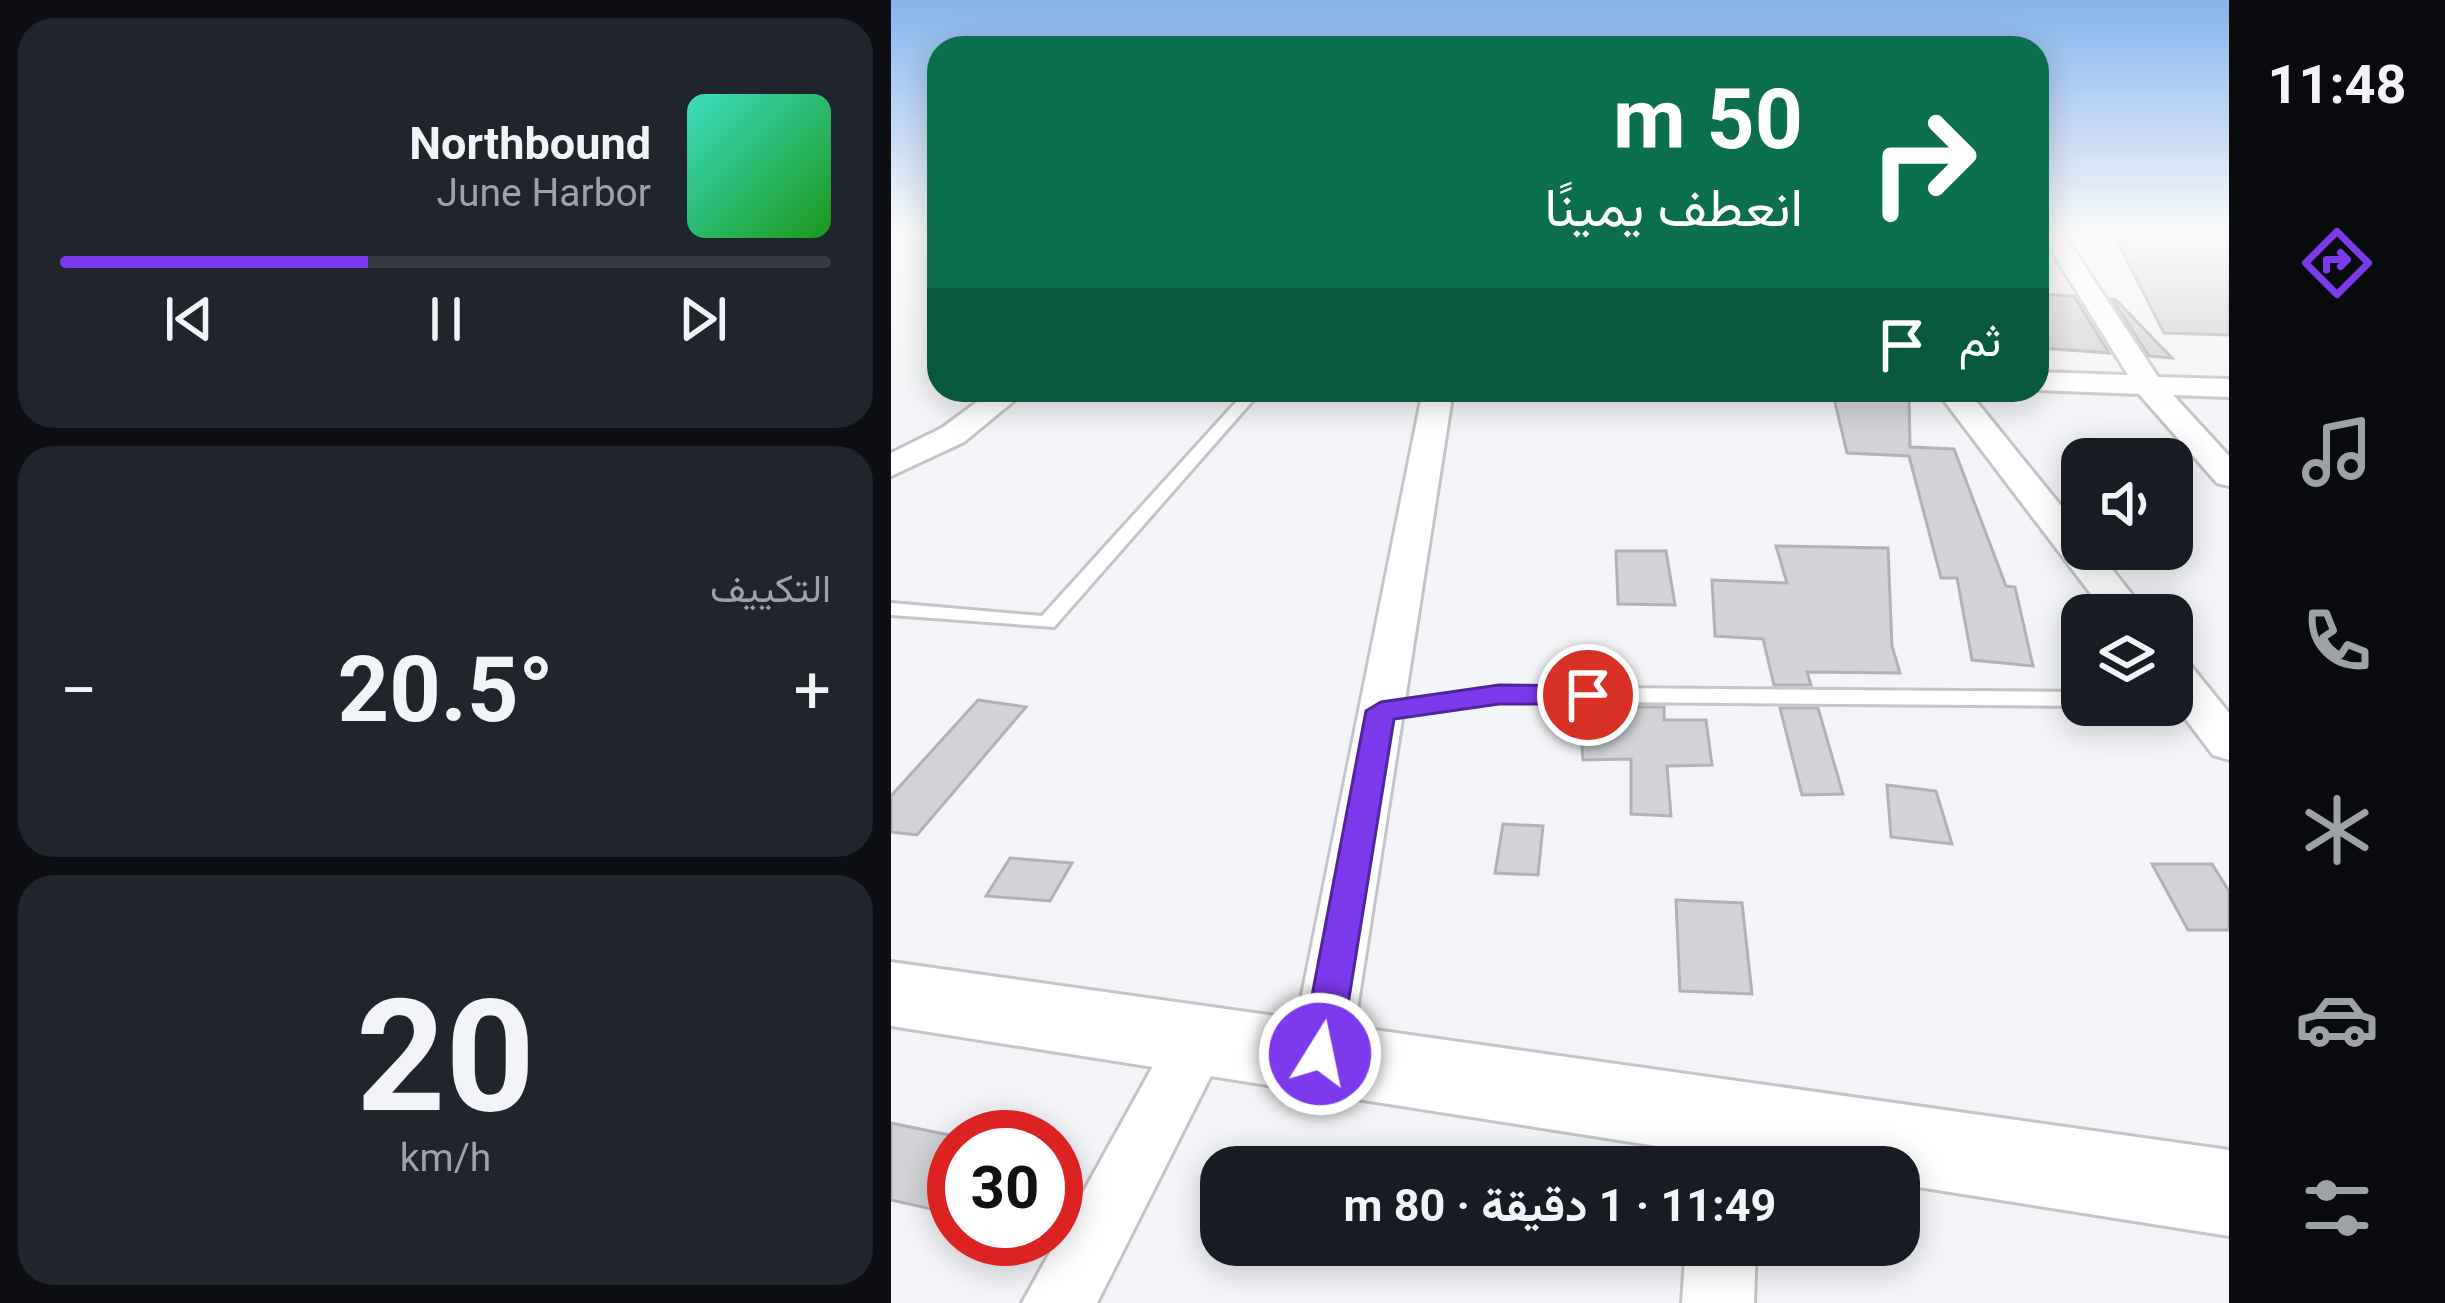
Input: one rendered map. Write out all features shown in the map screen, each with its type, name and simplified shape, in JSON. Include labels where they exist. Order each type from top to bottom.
[{"type":"street","points":[[2088,296],[2151,389],[2229,476]]},
{"type":"street","points":[[2049,383],[2229,388]]},
{"type":"street","points":[[891,466],[953,435],[996,402]]},
{"type":"street","points":[[1320,1054],[1437,402]]},
{"type":"street","points":[[1960,402],[2111,594]]},
{"type":"street","points":[[2193,705],[2229,744]]},
{"type":"street","points":[[891,994],[1320,1054],[1726,1142],[2229,1193]]},
{"type":"street","points":[[1058,1303],[1200,1038]]},
{"type":"street","points":[[1718,1303],[1720,1266]]},
{"type":"lane","points":[[891,609],[1047,622],[1244,402]]},
{"type":"lane","points":[[1381,711],[1499,694],[2061,699]]},
{"type":"building","points":[[2049,296],[2074,296],[2109,353],[2049,349]]},
{"type":"building","points":[[2145,296],[2229,296],[2229,335],[2164,333]]},
{"type":"building","points":[[2115,299],[2172,358],[2149,356]]},
{"type":"building","points":[[1835,402],[1909,402],[1910,447],[1954,449],[2006,586],[2015,587],[2033,666],[1972,660],[1957,578],[1941,578],[1909,456],[1847,453]]},
{"type":"building","points":[[1776,546],[1888,548],[1892,646],[1900,673],[1807,672],[1811,685],[1774,685],[1763,639],[1715,636],[1712,580],[1787,583]]},
{"type":"building","points":[[1616,551],[1666,551],[1675,605],[1618,604]]},
{"type":"building","points":[[978,700],[1026,707],[917,835],[891,832],[891,796]]},
{"type":"building","points":[[1630,707],[1664,707],[1664,720],[1706,720],[1712,765],[1667,766],[1671,816],[1631,814],[1631,759],[1583,760],[1580,719],[1630,719]]},
{"type":"building","points":[[1780,708],[1818,708],[1843,794],[1802,795]]},
{"type":"building","points":[[1887,785],[1936,791],[1952,844],[1891,837]]},
{"type":"building","points":[[1503,824],[1543,826],[1538,875],[1495,873]]},
{"type":"building","points":[[1010,858],[1072,863],[1050,901],[986,896]]},
{"type":"building","points":[[2152,864],[2212,864],[2229,891],[2229,930],[2188,930]]},
{"type":"building","points":[[1676,900],[1742,903],[1752,994],[1680,991]]},
{"type":"building","points":[[891,1123],[927,1130],[927,1208],[891,1200]]},
{"type":"route","points":[[1320,1054],[1381,711],[1499,694],[1588,695]]}]
